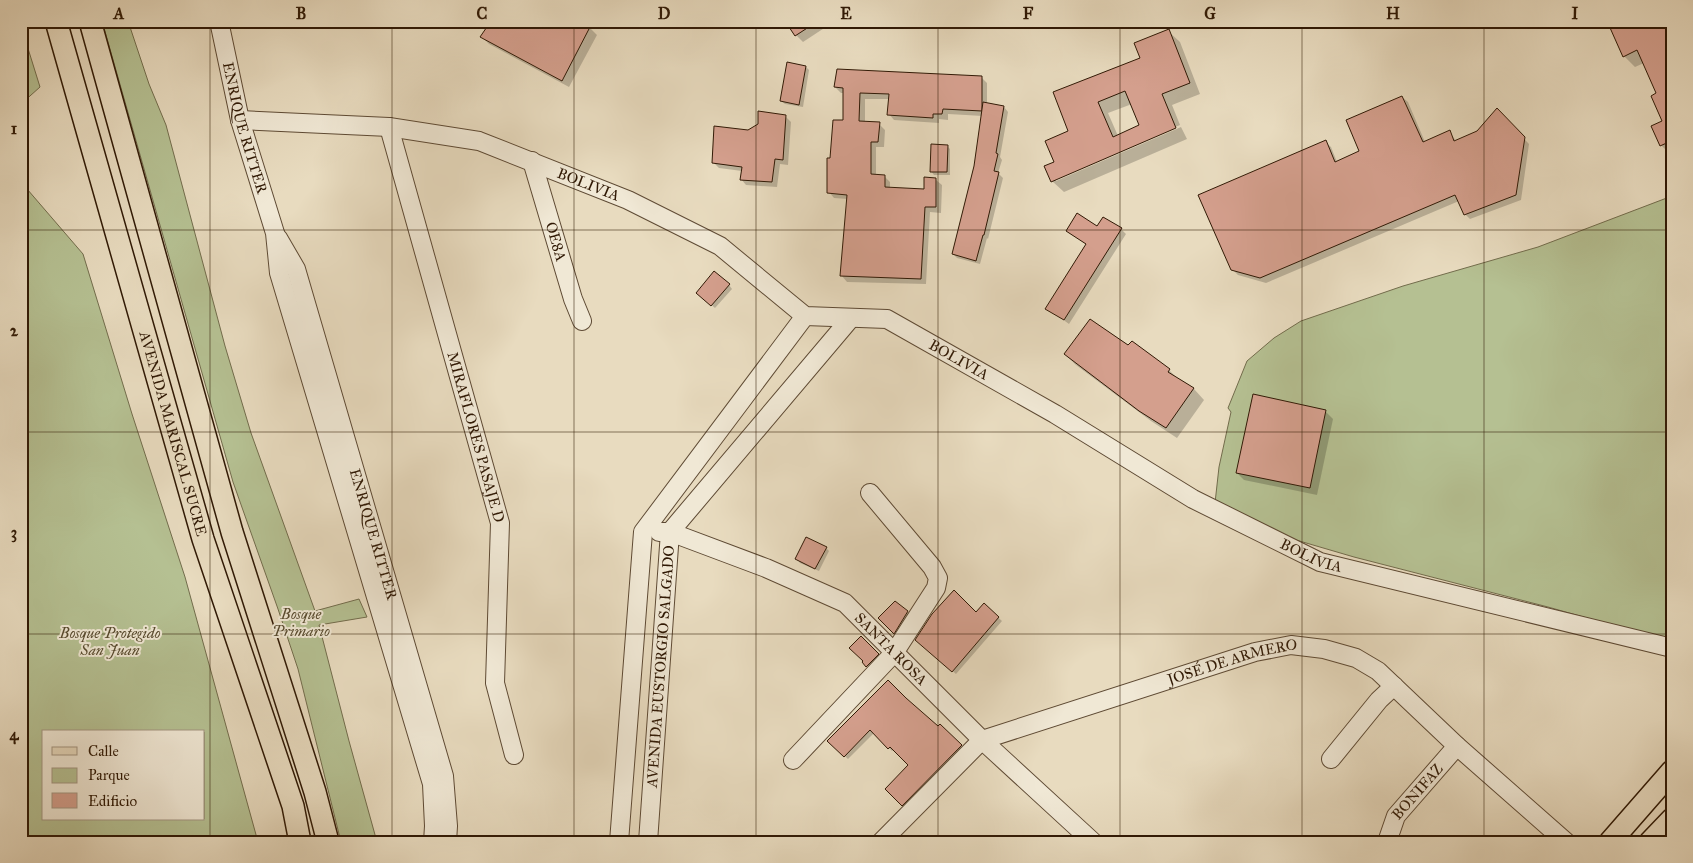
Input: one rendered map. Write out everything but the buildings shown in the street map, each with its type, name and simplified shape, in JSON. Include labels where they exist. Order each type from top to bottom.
[{"type":"main road","name":"AVENIDA MARISCAL SUCRE","points":[[56,21],[203,539],[293,806],[300,842]]},
{"type":"main road","name":"AVENIDA MARISCAL SUCRE","points":[[90,21],[232,532],[312,781],[328,842]]},
{"type":"main road","points":[[256,697],[268,765],[286,828],[288,842]]},
{"type":"main road","points":[[1610,842],[1672,770]]},
{"type":"main road","points":[[287,789],[312,781]]},
{"type":"main road","points":[[1650,842],[1672,819]]},
{"type":"street","name":"ENRIQUE RITTER","points":[[219,21],[240,120],[275,233],[279,273],[432,784],[433,842]]},
{"type":"street","name":"BOLIVIA","points":[[240,120],[389,127],[479,141],[628,200],[720,246],[805,316],[887,319],[1055,414],[1193,499],[1320,562],[1672,648]]},
{"type":"street","name":"MIRAFLORES PASAJE D","points":[[389,127],[500,523],[495,683],[514,755]]},
{"type":"street","name":"OE8A","points":[[532,161],[573,299],[582,321]]},
{"type":"street","name":"ENRIQUE RITTER","points":[[275,233],[296,269],[444,776],[448,826],[447,842]]},
{"type":"street","name":"AVENIDA EUSTORGIO SALGADO","points":[[619,842],[643,532],[805,316]]},
{"type":"street","name":"AVENIDA EUSTORGIO SALGADO","points":[[648,842],[670,532],[851,318]]},
{"type":"street","points":[[793,760],[894,653],[936,588],[938,578],[932,567],[870,493]]},
{"type":"street","name":"SANTA ROSA","points":[[643,532],[670,532],[766,568],[845,603],[982,740],[1093,842]]},
{"type":"street","name":"JOSÉ DE ARMERO","points":[[881,842],[982,740],[1255,652],[1291,645],[1324,649],[1356,658],[1378,671],[1457,746],[1566,842]]},
{"type":"street","points":[[1332,759],[1379,700],[1394,686]]},
{"type":"street","name":"BONIFAZ","points":[[1387,842],[1396,816],[1457,746]]},
{"type":"green space","name":"Bosque Primario","points":[[102,21],[128,21],[149,84],[166,125],[225,346],[251,433],[315,611],[359,599],[367,617],[319,625],[377,842],[341,842],[298,669],[233,482]]},
{"type":"green space","points":[[21,26],[40,87],[21,104]]},
{"type":"green space","name":"Bosque Protegido San Juan","points":[[21,182],[83,254],[185,577],[258,842],[21,842]]},
{"type":"green space","points":[[1672,196],[1672,642],[1296,540],[1215,503],[1219,467],[1231,412],[1228,408],[1247,361],[1274,338],[1301,321],[1403,286],[1538,247]]}]
